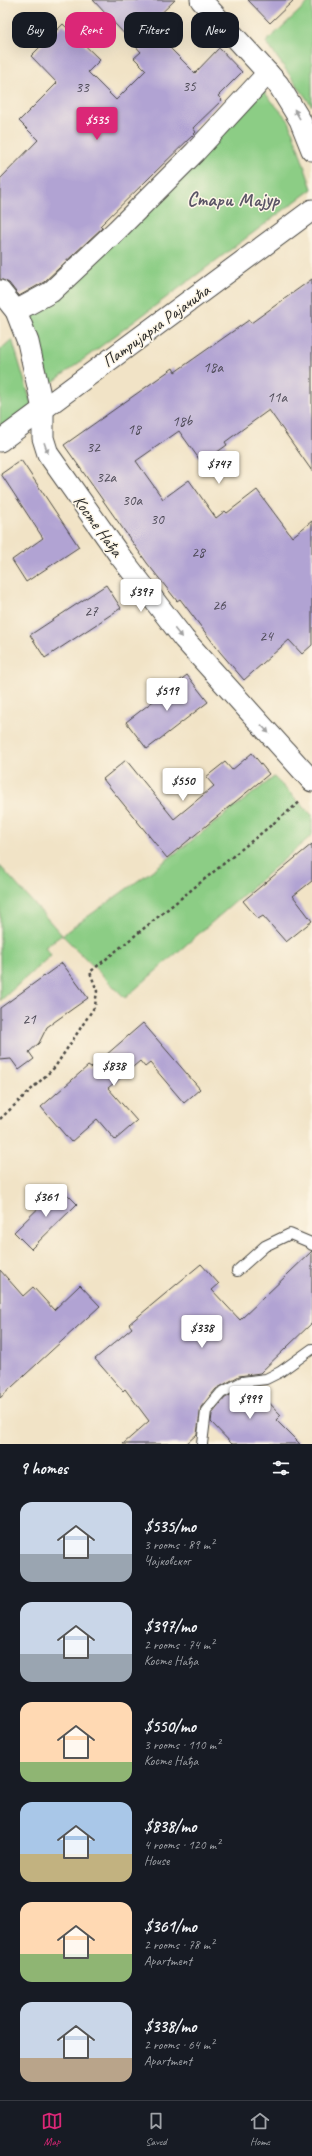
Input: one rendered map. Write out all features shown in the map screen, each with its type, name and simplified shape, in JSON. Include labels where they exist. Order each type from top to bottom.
[{"type":"street","points":[[201,0],[278,84],[300,120],[312,150]]},
{"type":"street","points":[[16,311],[51,292],[100,246],[195,152],[268,73]]},
{"type":"street","name":"Патријарха Рајачића","points":[[0,441],[312,210]]},
{"type":"street","name":"Косте Нађа","points":[[0,291],[16,311],[28,342],[43,409],[43,438],[48,454],[120,556],[184,639],[309,789]]},
{"type":"lane","points":[[237,1271],[265,1246],[290,1234],[309,1242],[312,1245]]},
{"type":"lane","points":[[202,1444],[206,1411],[221,1393],[242,1382],[266,1379],[280,1372],[312,1348]]},
{"type":"path","points":[[0,1119],[55,1067],[95,1006],[97,991],[90,972],[309,789]]},
{"type":"green space","points":[[312,0],[312,106],[266,42]]},
{"type":"green space","points":[[257,84],[289,121],[312,189],[49,385],[28,307]]},
{"type":"green space","points":[[12,339],[32,406],[0,430],[0,350]]},
{"type":"green space","points":[[274,777],[312,815],[312,835],[125,998],[62,935],[160,865]]},
{"type":"green space","points":[[0,866],[62,935],[45,947],[51,955],[0,1001]]},
{"type":"building","points":[[93,0],[175,0],[163,12],[124,12],[124,34],[116,25],[116,12],[104,12]]},
{"type":"building","points":[[248,0],[294,0],[270,23]]},
{"type":"building","points":[[63,24],[65,26],[65,48],[88,48],[100,60],[88,72],[116,100],[146,70],[134,58],[141,52],[137,48],[170,48],[195,73],[219,48],[242,72],[218,96],[222,100],[193,128],[196,132],[100,226],[102,228],[44,282],[19,296],[9,283],[0,279],[0,179],[38,140],[19,121],[57,83],[31,56],[39,48],[57,48],[57,30]]},
{"type":"building","points":[[312,279],[312,471],[269,410],[225,442],[227,445],[202,463],[179,431],[136,461],[163,499],[189,480],[216,518],[225,511],[227,513],[257,490],[292,537],[312,521],[312,645],[302,654],[289,640],[244,680],[220,652],[180,599],[177,601],[147,563],[64,445],[173,368],[175,372],[249,320],[251,323]]},
{"type":"building","points":[[21,460],[79,547],[26,582],[12,560],[43,538],[1,474]]},
{"type":"building","points":[[106,585],[121,608],[45,658],[30,635]]},
{"type":"building","points":[[187,675],[208,702],[147,749],[126,722]]},
{"type":"building","points":[[252,753],[269,774],[167,858],[103,779],[126,760],[174,819],[214,786],[206,777],[225,762],[232,770]]},
{"type":"building","points":[[312,844],[312,881],[293,896],[312,921],[286,942],[263,916],[258,919],[243,901]]},
{"type":"building","points":[[62,963],[88,998],[47,1027],[39,1043],[29,1052],[34,1059],[19,1070],[11,1059],[0,1060],[0,1008]]},
{"type":"building","points":[[143,1023],[200,1089],[184,1103],[150,1063],[145,1067],[140,1061],[108,1088],[137,1121],[115,1140],[97,1119],[71,1142],[41,1107],[88,1066],[91,1068]]},
{"type":"building","points":[[60,1187],[77,1204],[31,1249],[14,1232]]},
{"type":"building","points":[[312,1251],[312,1323],[260,1373],[239,1376],[216,1389],[201,1407],[197,1434],[186,1444],[123,1444],[149,1421],[125,1389],[123,1391],[95,1359],[132,1328],[129,1324],[201,1264],[219,1284],[212,1290],[240,1320]]},
{"type":"building","points":[[0,1270],[23,1296],[33,1287],[54,1310],[80,1285],[100,1306],[0,1398]]},
{"type":"building","points":[[254,1387],[281,1415],[276,1420],[300,1444],[232,1444],[211,1422],[212,1414],[225,1398],[244,1388]]},
{"type":"district","name":"Стари Мајур","points":[[233,200]]}]
